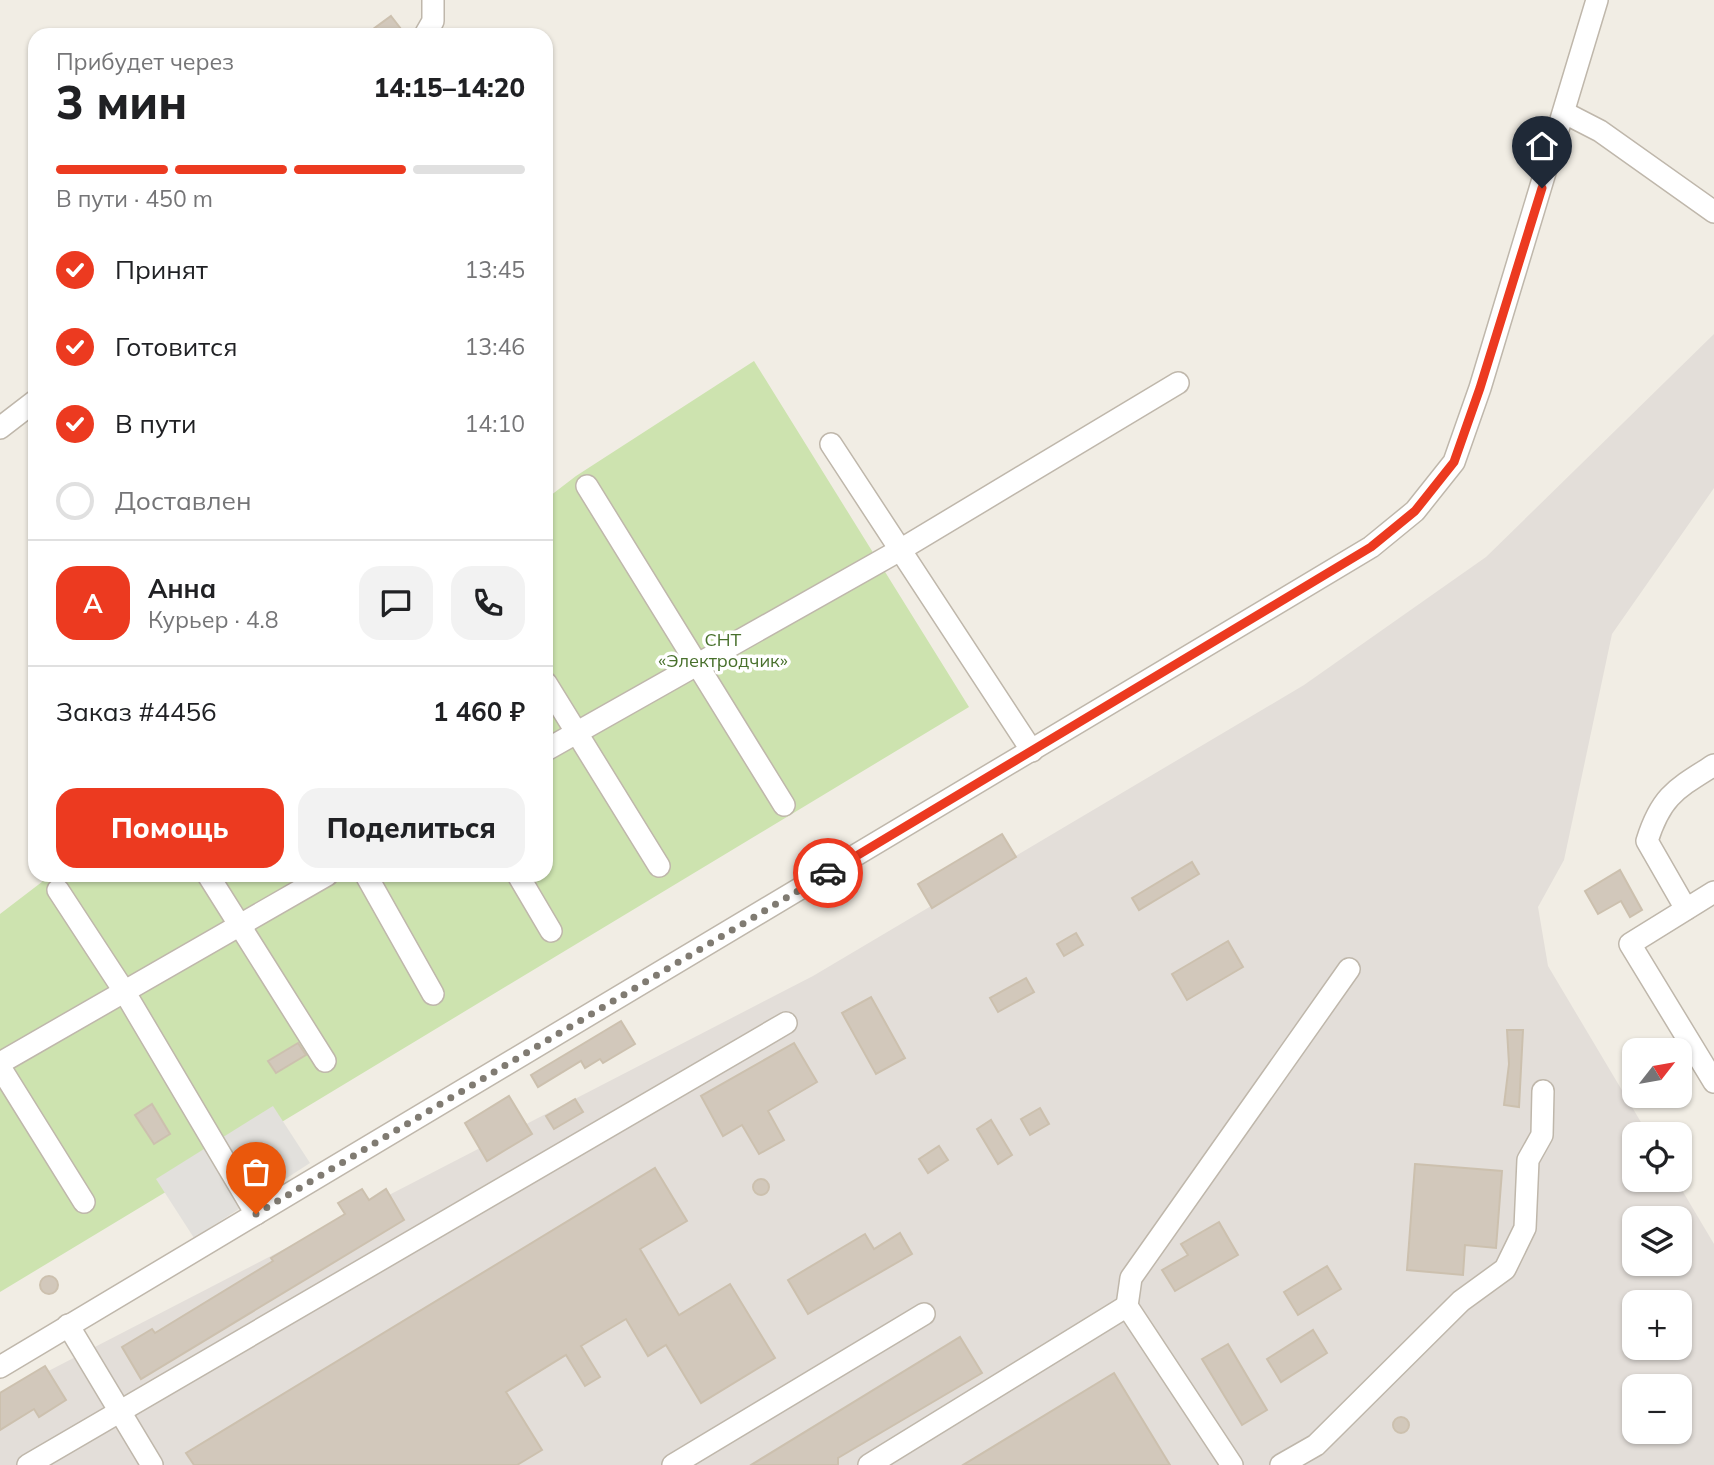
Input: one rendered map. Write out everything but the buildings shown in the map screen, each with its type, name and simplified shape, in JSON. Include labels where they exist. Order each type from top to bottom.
[{"type":"street","points":[[429,28],[433,21],[433,0]]},
{"type":"street","points":[[0,1367],[256,1214],[275,1195],[1032,751],[1371,547],[1415,511],[1454,462],[1480,388],[1597,0]]},
{"type":"street","points":[[1565,113],[1600,131],[1714,212]]},
{"type":"street","points":[[553,746],[900,550],[1178,383]]},
{"type":"street","points":[[0,428],[28,406]]},
{"type":"street","points":[[831,444],[1032,751]]},
{"type":"street","points":[[587,486],[784,805]]},
{"type":"street","points":[[553,694],[659,866]]},
{"type":"street","points":[[1686,909],[1647,841],[1656,812],[1670,797],[1714,765]]},
{"type":"street","points":[[213,882],[325,1061]]},
{"type":"street","points":[[84,1202],[0,1065],[314,882]]},
{"type":"street","points":[[370,882],[433,994]]},
{"type":"street","points":[[522,882],[551,931]]},
{"type":"street","points":[[58,890],[124,991],[256,1214]]},
{"type":"street","points":[[1714,892],[1630,944],[1714,1082]]},
{"type":"street","points":[[1232,1465],[1127,1306],[1131,1278],[1349,969]]},
{"type":"street","points":[[28,1465],[786,1023]]},
{"type":"street","points":[[1281,1465],[1316,1445],[1461,1301],[1506,1269],[1525,1228],[1528,1160],[1542,1135],[1543,1091]]},
{"type":"street","points":[[869,1465],[1127,1306]]},
{"type":"street","points":[[673,1465],[924,1314]]},
{"type":"street","points":[[68,1325],[152,1465]]},
{"type":"shaded area","points":[[1714,334],[1714,488],[1612,634],[1564,860],[1538,907],[1548,966],[1622,1090],[1622,1108],[1633,1108],[1641,1122],[1622,1122],[1622,1192],[1683,1192],[1691,1206],[1622,1206],[1622,1276],[1692,1276],[1692,1207],[1714,1244],[1714,1465],[0,1465],[0,1396],[813,976],[1304,685],[1486,557]]},
{"type":"shaded area","points":[[273,1106],[310,1163],[194,1238],[156,1179]]},
{"type":"green space","name":"СНТ «Электродчик»","points":[[754,361],[969,707],[0,1292],[0,914],[42,882],[553,882],[553,494]]},
{"type":"way so far","points":[[256,1214],[828,873]]},
{"type":"route","points":[[828,873],[1371,547],[1415,511],[1454,462],[1480,388],[1542,188]]}]
